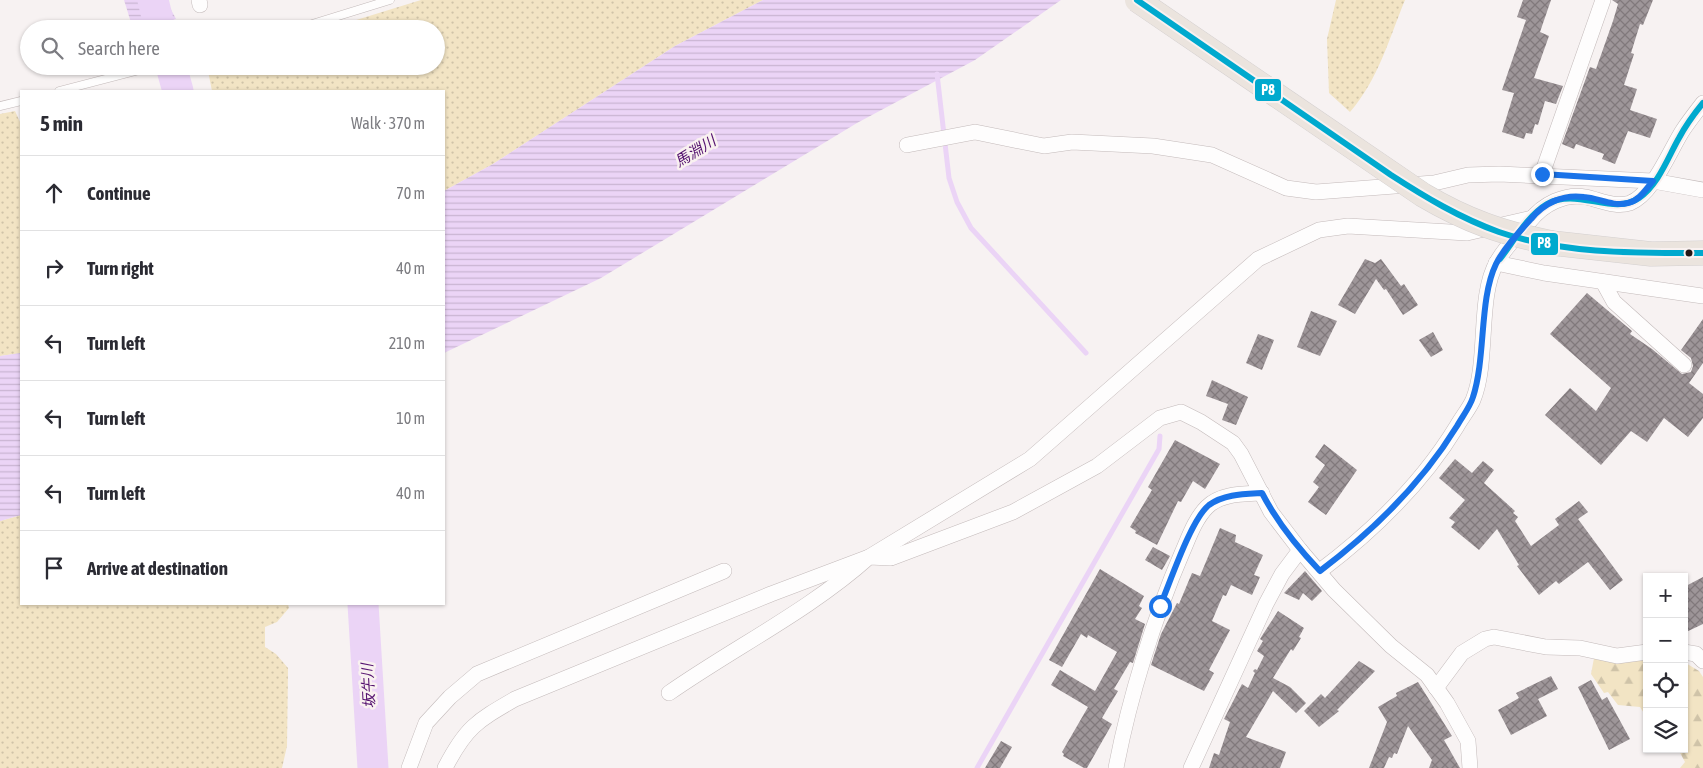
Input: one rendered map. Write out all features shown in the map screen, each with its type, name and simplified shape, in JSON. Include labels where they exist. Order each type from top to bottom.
[{"type":"main road","points":[[1137,0],[1378,166],[1457,215],[1502,232],[1552,243],[1651,254],[1703,253]]},
{"type":"street","points":[[1542,174],[1603,0]]},
{"type":"street","points":[[1320,571],[1342,555],[1422,478],[1473,400],[1478,380],[1489,284],[1496,263],[1532,218],[1547,204],[1560,198],[1584,196],[1613,204],[1629,203],[1640,197],[1653,181],[1684,129],[1703,102]]},
{"type":"street","points":[[907,144],[975,132],[1044,146],[1072,142],[1153,146],[1212,155],[1286,188],[1316,192],[1434,183],[1468,175],[1542,174],[1653,181],[1703,190]]},
{"type":"street","points":[[669,694],[714,663],[840,583],[869,557],[1030,459],[1258,259],[1289,242],[1319,230],[1348,226],[1467,233],[1532,218]]},
{"type":"street","points":[[1496,263],[1544,274],[1703,296]]},
{"type":"street","points":[[1603,282],[1614,302],[1684,365]]},
{"type":"street","points":[[445,768],[458,742],[480,719],[515,699],[771,594],[869,557],[891,558],[1013,512],[1097,466],[1160,418],[1181,412],[1201,422],[1233,443],[1242,454],[1272,512],[1300,550],[1320,571],[1334,590],[1391,646],[1427,675],[1468,742],[1470,768]]},
{"type":"street","points":[[1116,768],[1131,705],[1160,606],[1197,519],[1209,505],[1224,498],[1262,493]]},
{"type":"street","points":[[1191,768],[1266,604],[1282,574],[1300,550]]},
{"type":"street","points":[[409,768],[426,723],[450,697],[477,674],[724,571]]},
{"type":"street","points":[[1436,688],[1462,653],[1485,639],[1494,637],[1546,647],[1580,648],[1617,656],[1643,653]]},
{"type":"street","points":[[1688,653],[1696,654],[1703,661]]},
{"type":"lane","points":[[325,20],[390,0]]},
{"type":"lane","points":[[63,90],[120,75]]},
{"type":"lane","points":[[0,106],[20,101]]},
{"type":"green space","points":[[421,0],[763,0],[675,46],[493,164],[445,190],[445,90],[212,90],[209,75],[445,75],[445,20],[356,20]]},
{"type":"green space","points":[[1336,0],[1405,0],[1375,73],[1360,100],[1350,112],[1329,93],[1327,39]]},
{"type":"green space","points":[[15,111],[20,122],[20,353],[0,356],[0,114]]},
{"type":"green space","points":[[20,515],[20,605],[288,605],[289,608],[277,622],[265,627],[265,647],[276,654],[288,668],[287,746],[282,768],[0,768],[0,521]]},
{"type":"green space","points":[[1594,658],[1618,661],[1643,660],[1643,712],[1640,707],[1618,705],[1608,692],[1604,693],[1591,674]]},
{"type":"green space","points":[[1688,664],[1699,671],[1703,677],[1703,768],[1680,768],[1685,762],[1680,753],[1688,753]]},
{"type":"water","points":[[124,0],[166,0],[176,19],[172,20],[130,20]]},
{"type":"water","name":"馬淵川","points":[[763,0],[1061,0],[975,60],[857,123],[601,278],[445,353],[445,190],[493,164],[675,46]]},
{"type":"water","points":[[20,353],[20,515],[0,521],[0,356]]},
{"type":"building","points":[[1523,0],[1551,0],[1540,32],[1549,36],[1534,78],[1563,86],[1556,104],[1545,101],[1538,125],[1535,124],[1532,134],[1526,133],[1524,139],[1502,132],[1514,93],[1502,90],[1526,20],[1517,17]]},
{"type":"building","points":[[1612,0],[1653,0],[1643,25],[1640,24],[1631,53],[1634,54],[1624,85],[1637,89],[1630,110],[1657,119],[1650,138],[1628,131],[1615,164],[1602,159],[1604,154],[1576,144],[1574,149],[1562,144],[1590,67],[1596,69],[1613,21],[1618,4]]},
{"type":"building","points":[[1365,259],[1375,263],[1381,259],[1401,286],[1404,284],[1418,305],[1403,315],[1386,289],[1384,290],[1376,279],[1355,314],[1338,305]]},
{"type":"building","points":[[1587,293],[1632,331],[1630,334],[1652,349],[1682,374],[1691,372],[1693,366],[1691,358],[1681,350],[1703,319],[1703,363],[1689,383],[1703,394],[1703,418],[1688,437],[1664,418],[1647,442],[1631,431],[1601,465],[1545,415],[1570,388],[1596,411],[1611,388],[1550,334]]},
{"type":"building","points":[[1311,311],[1337,321],[1320,356],[1297,347]]},
{"type":"building","points":[[1433,332],[1443,350],[1431,357],[1419,340]]},
{"type":"building","points":[[1258,334],[1274,340],[1262,370],[1246,363]]},
{"type":"building","points":[[1212,380],[1248,397],[1236,425],[1222,420],[1228,404],[1206,396]]},
{"type":"building","points":[[1175,440],[1220,464],[1205,489],[1193,481],[1181,502],[1178,501],[1157,545],[1135,533],[1136,531],[1130,527],[1152,490],[1148,487]]},
{"type":"building","points":[[1324,444],[1357,470],[1326,515],[1308,502],[1319,487],[1313,482],[1325,465],[1315,457]]},
{"type":"building","points":[[1455,459],[1472,473],[1483,461],[1494,470],[1484,483],[1515,511],[1513,513],[1518,517],[1515,521],[1531,546],[1559,525],[1555,519],[1579,501],[1588,512],[1578,519],[1623,580],[1610,590],[1588,562],[1559,584],[1556,581],[1539,595],[1517,566],[1519,565],[1497,529],[1479,550],[1451,527],[1455,522],[1449,518],[1465,500],[1439,478]]},
{"type":"building","points":[[1220,528],[1236,535],[1235,542],[1263,555],[1254,575],[1260,577],[1252,595],[1231,585],[1226,596],[1223,595],[1212,621],[1230,630],[1209,670],[1214,673],[1204,691],[1151,665],[1161,634],[1177,603],[1179,604],[1192,573],[1200,576]]},
{"type":"building","points":[[1153,547],[1170,556],[1162,570],[1145,560]]},
{"type":"building","points":[[1100,569],[1144,596],[1139,606],[1142,608],[1135,619],[1145,624],[1133,663],[1130,662],[1114,689],[1118,691],[1102,718],[1112,724],[1087,768],[1084,768],[1063,756],[1062,752],[1088,707],[1051,685],[1060,670],[1095,691],[1117,652],[1088,635],[1087,638],[1081,634],[1062,667],[1049,660]]},
{"type":"building","points":[[1305,571],[1322,591],[1312,601],[1303,593],[1299,600],[1284,593]]},
{"type":"building","points":[[1703,577],[1703,624],[1688,631],[1688,618],[1688,585]]},
{"type":"building","points":[[1278,611],[1304,628],[1299,637],[1301,638],[1293,651],[1291,649],[1273,678],[1290,687],[1306,703],[1296,713],[1273,691],[1246,737],[1286,752],[1280,768],[1209,768],[1214,753],[1219,755],[1230,722],[1224,719],[1242,684],[1248,688],[1255,673],[1253,671],[1257,670],[1264,656],[1257,651],[1263,641],[1260,639]]},
{"type":"building","points":[[1359,661],[1375,671],[1337,710],[1339,711],[1319,727],[1304,711],[1321,694],[1325,698]]},
{"type":"building","points":[[1551,676],[1558,689],[1538,699],[1547,716],[1511,735],[1498,710],[1519,698],[1516,693]]},
{"type":"building","points":[[1591,680],[1602,700],[1607,697],[1630,739],[1609,750],[1578,687]]},
{"type":"building","points":[[1418,682],[1452,736],[1444,740],[1460,768],[1429,768],[1432,760],[1408,726],[1397,754],[1394,753],[1392,758],[1389,757],[1384,768],[1369,768],[1387,722],[1378,707],[1397,696],[1396,693]]},
{"type":"building","points":[[1001,741],[1012,747],[1000,768],[985,768]]},
{"type":"waterway","points":[[153,0],[158,20]]},
{"type":"waterway","points":[[937,74],[949,178],[957,202],[971,228],[1086,353]]},
{"type":"waterway","points":[[174,75],[178,90]]},
{"type":"waterway","points":[[977,768],[1159,449],[1160,436]]},
{"type":"waterway","name":"坂牛川","points":[[363,605],[373,768]]},
{"type":"transit line","name":"P8","points":[[1137,0],[1391,175],[1430,199],[1470,220],[1499,232],[1548,245],[1600,251],[1703,253]]},
{"type":"transit line","name":"P8","points":[[1500,259],[1527,222],[1547,204],[1570,198],[1618,204],[1629,203],[1639,198],[1658,178],[1684,129],[1703,103]]},
{"type":"route","points":[[1160,606],[1197,519],[1209,505],[1224,498],[1240,494],[1262,493],[1278,522],[1300,550],[1320,571],[1342,555],[1422,478],[1450,438],[1473,400],[1478,380],[1489,284],[1496,263],[1532,218],[1547,204],[1560,198],[1584,196],[1613,204],[1629,203],[1640,197],[1653,181],[1542,174]]}]
